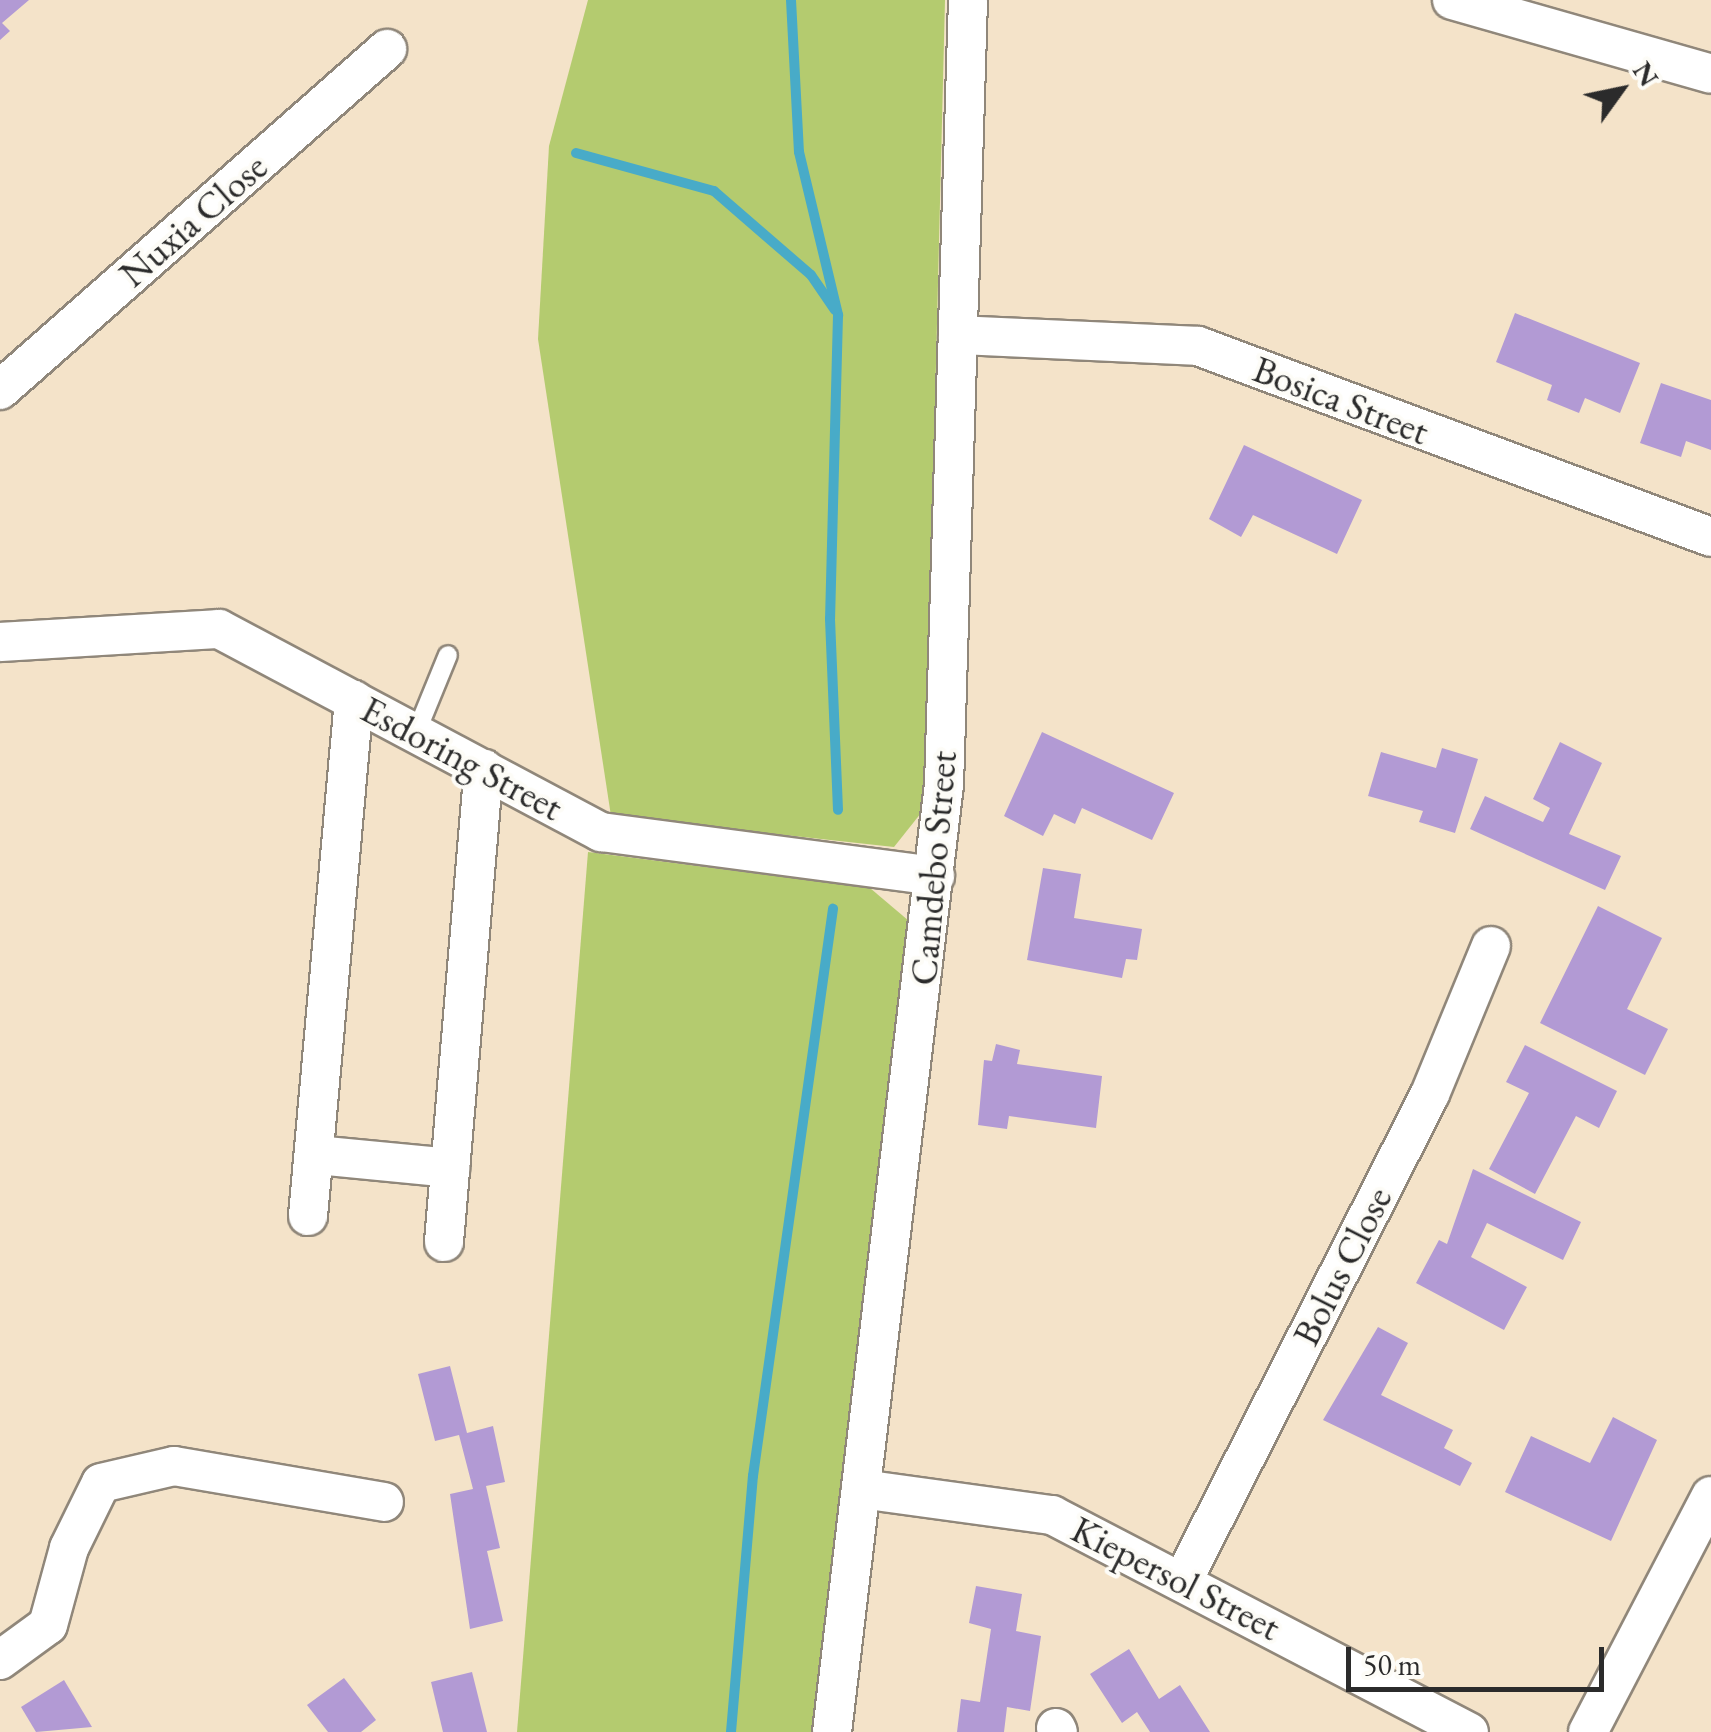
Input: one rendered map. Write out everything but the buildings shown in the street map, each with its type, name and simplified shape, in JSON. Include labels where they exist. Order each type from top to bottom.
[{"type":"street","name":"Camdebo Street","points":[[832,1732],[935,876],[968,0]]},
{"type":"street","points":[[1452,0],[1711,74]]},
{"type":"street","name":"Nuxia Close","points":[[0,390],[387,49]]},
{"type":"street","name":"Bosica Street","points":[[958,335],[1198,346],[1711,537]]},
{"type":"street","name":"Esdoring Street","points":[[0,642],[204,626],[354,700],[601,832],[639,842],[935,876]]},
{"type":"street","points":[[308,1216],[354,700]]},
{"type":"street","points":[[444,1242],[484,769]]},
{"type":"street","name":"Bolus Close","points":[[1182,1582],[1430,1094],[1491,946]]},
{"type":"street","points":[[316,1156],[450,1168]]},
{"type":"street","points":[[0,1660],[48,1625],[69,1548],[102,1483],[174,1466],[384,1502]]},
{"type":"street","name":"Kiepersol Street","points":[[861,1489],[1036,1510],[1469,1732]]},
{"type":"street","points":[[1588,1732],[1711,1496]]},
{"type":"lane","points":[[416,733],[448,654]]},
{"type":"green space","points":[[588,0],[945,0],[925,808],[894,847],[611,816],[538,339],[549,146]]},
{"type":"green space","points":[[588,852],[870,888],[909,921],[816,1732],[517,1732]]},
{"type":"waterway","points":[[791,0],[799,152],[838,315],[830,619],[838,810]]},
{"type":"waterway","points":[[576,153],[714,191],[811,275],[835,310]]},
{"type":"waterway","points":[[731,1732],[753,1476],[833,909]]}]
